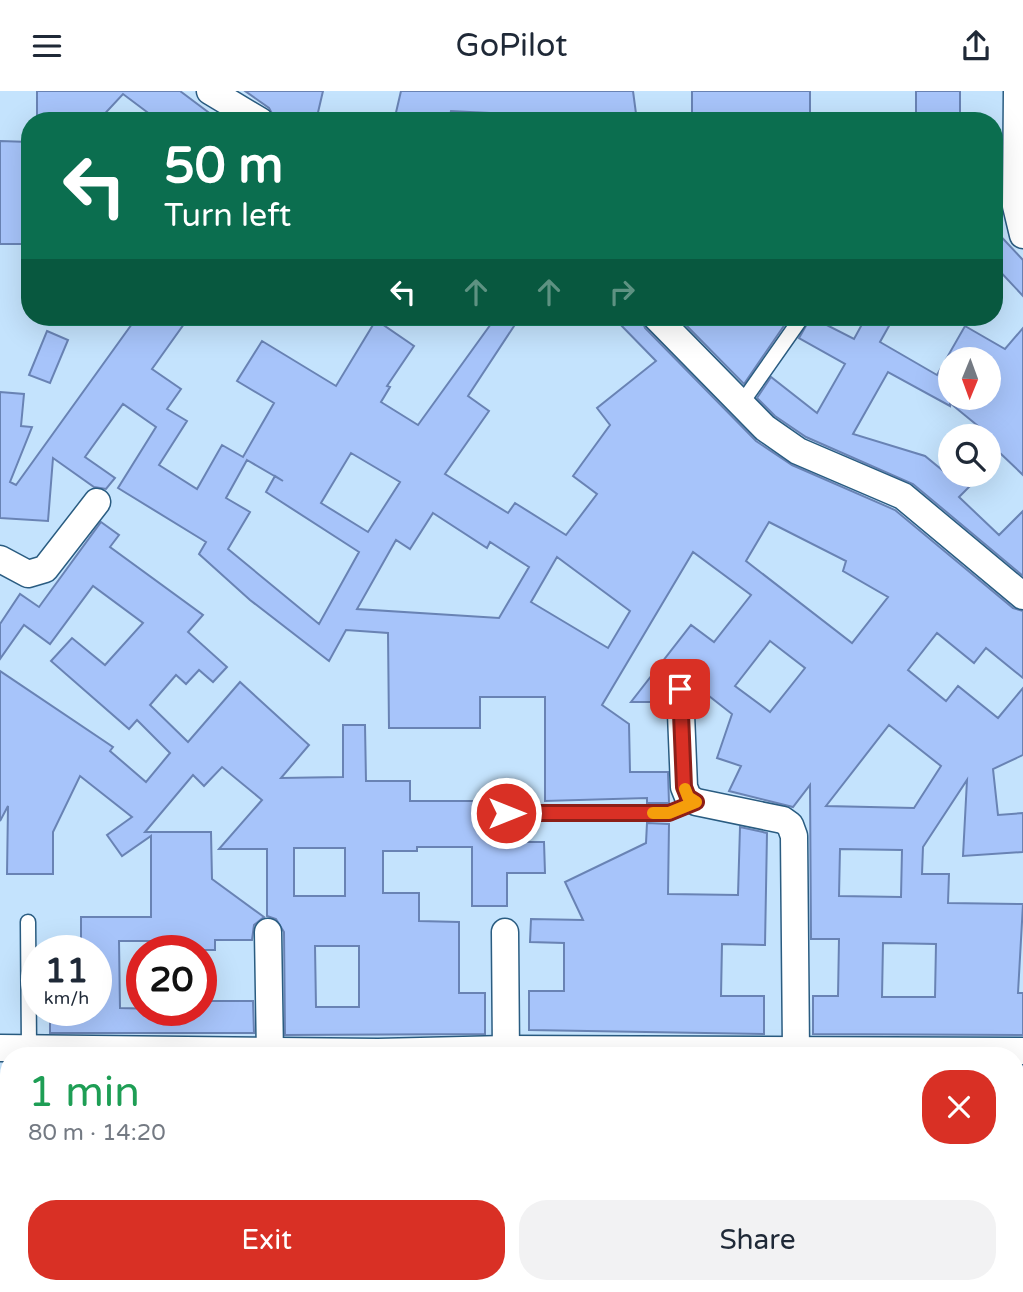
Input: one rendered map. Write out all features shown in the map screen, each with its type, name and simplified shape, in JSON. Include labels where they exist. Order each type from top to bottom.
[{"type":"street","points":[[1017,91],[1016,206],[1023,235]]},
{"type":"street","points":[[224,94],[248,112]]},
{"type":"street","points":[[665,326],[765,428],[798,451],[903,496],[1023,596]]},
{"type":"street","points":[[0,559],[28,574],[45,569],[97,502]]},
{"type":"street","points":[[680,689],[684,787],[688,797],[696,802],[769,815],[790,825],[794,836],[796,1047]]},
{"type":"street","points":[[268,932],[270,1047]]},
{"type":"street","points":[[505,933],[506,1047]]},
{"type":"lane","points":[[741,404],[796,326]]},
{"type":"lane","points":[[506,813],[669,813],[696,802]]},
{"type":"lane","points":[[28,922],[29,1047]]},
{"type":"building","points":[[37,91],[180,91],[208,112],[147,112],[123,94],[106,112],[37,112]]},
{"type":"building","points":[[245,91],[323,91],[318,112],[271,112]]},
{"type":"building","points":[[401,91],[633,91],[636,112],[451,111],[396,112]]},
{"type":"building","points":[[692,91],[810,91],[810,112],[692,112]]},
{"type":"building","points":[[916,91],[960,91],[960,112],[916,112]]},
{"type":"building","points":[[0,141],[21,142],[21,244],[0,244]]},
{"type":"building","points":[[1003,239],[1023,260],[1023,296],[1003,275]]},
{"type":"building","points":[[131,326],[183,326],[152,369],[181,389],[167,409],[187,421],[159,465],[197,489],[222,445],[243,457],[274,403],[237,381],[262,341],[336,386],[372,326],[385,326],[414,346],[387,386],[390,387],[381,402],[418,425],[490,326],[514,326],[468,396],[489,411],[445,474],[508,513],[515,503],[566,535],[597,494],[573,476],[610,425],[597,408],[656,361],[622,326],[644,326],[756,441],[792,465],[895,510],[1013,608],[1023,611],[1023,678],[986,648],[974,663],[937,633],[908,670],[946,701],[958,686],[998,718],[1023,688],[1023,755],[993,769],[998,815],[1023,813],[1023,852],[963,856],[967,780],[923,847],[922,874],[949,874],[948,903],[1023,904],[1018,993],[1023,993],[1023,1035],[813,1034],[813,996],[838,996],[839,939],[811,939],[810,785],[793,807],[729,791],[741,766],[717,758],[732,714],[695,685],[688,675],[668,665],[665,702],[631,702],[691,625],[714,642],[751,595],[693,552],[602,705],[629,724],[630,772],[668,772],[669,803],[647,803],[647,798],[545,801],[545,697],[480,697],[480,728],[389,728],[388,633],[346,630],[329,661],[250,600],[199,554],[206,542],[118,488],[156,427],[123,404],[85,457],[115,478],[106,489],[94,487],[53,458],[48,521],[0,518],[0,392],[24,394],[21,426],[32,427],[10,482],[16,485]],"holes":[[[351,453],[400,482],[368,532],[321,503]],[[247,460],[275,476],[266,492],[359,552],[319,624],[228,549],[250,512],[226,498]],[[433,513],[487,548],[490,542],[529,567],[499,618],[357,609],[396,540],[410,549]],[[769,522],[846,561],[843,571],[888,597],[852,643],[746,561]],[[557,557],[630,611],[608,648],[531,602]],[[770,641],[805,668],[770,712],[735,686]],[[889,725],[941,766],[914,808],[826,806]],[[840,849],[902,850],[901,897],[839,896]],[[883,943],[936,944],[935,997],[882,997]]]},
{"type":"building","points":[[687,326],[784,326],[744,384]]},
{"type":"building","points":[[806,326],[829,326],[854,339],[861,326],[889,326],[880,342],[938,373],[938,399],[888,372],[853,434],[925,456],[938,467],[938,487],[969,487],[959,497],[999,535],[1023,511],[1023,576],[913,484],[806,437],[775,416],[757,398],[771,377],[817,413],[845,364],[799,338]]},
{"type":"building","points":[[965,326],[1005,349],[1023,328],[1023,475],[1001,454],[1001,424],[976,424],[959,410],[1001,410],[1001,347],[953,347]]},
{"type":"building","points":[[47,331],[68,340],[50,383],[29,375]]},
{"type":"building","points":[[101,522],[119,535],[110,547],[203,615],[188,632],[227,667],[213,682],[199,670],[186,684],[176,675],[150,705],[188,742],[240,682],[309,745],[281,778],[343,777],[343,725],[365,725],[366,781],[410,781],[410,801],[495,801],[495,831],[507,831],[507,842],[544,842],[545,873],[507,873],[507,906],[472,906],[472,847],[417,847],[417,851],[383,851],[383,893],[419,893],[419,921],[459,922],[459,993],[485,993],[485,1034],[285,1035],[284,932],[276,919],[267,916],[267,849],[219,849],[262,800],[222,767],[204,786],[193,775],[145,832],[211,832],[212,879],[264,917],[254,925],[252,940],[217,940],[217,935],[126,935],[126,941],[119,941],[120,1008],[126,1008],[126,1026],[217,1026],[217,1001],[253,1001],[254,1033],[50,1033],[50,1026],[112,1026],[112,935],[81,935],[81,917],[151,917],[151,836],[122,856],[107,835],[132,817],[80,776],[53,832],[53,874],[7,874],[8,806],[0,821],[0,671],[113,747],[110,751],[146,782],[170,753],[137,720],[129,729],[51,661],[72,638],[105,665],[143,623],[93,586],[50,644],[24,625],[0,659],[0,624],[20,594],[39,607]],"holes":[[[294,848],[345,848],[345,896],[294,896]],[[315,946],[359,946],[359,1007],[316,1007]]]},
{"type":"building","points":[[647,823],[669,824],[668,894],[738,895],[740,827],[767,833],[765,945],[722,944],[721,996],[764,996],[764,1034],[529,1030],[529,991],[564,991],[564,943],[530,942],[531,919],[583,920],[565,882],[646,843]]},
{"type":"slow traffic","points":[[653,813],[669,813],[696,802],[688,797],[685,789]]},
{"type":"route","points":[[506,813],[669,813],[696,802],[688,797],[684,787],[680,689]]}]
